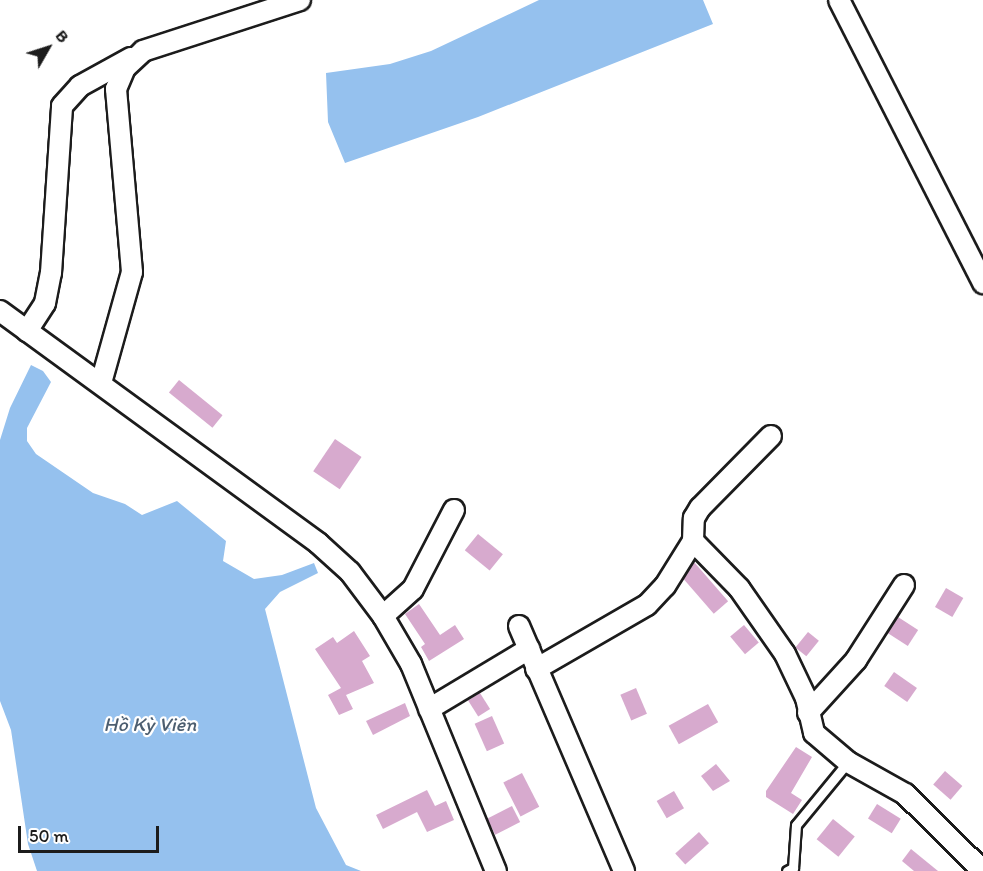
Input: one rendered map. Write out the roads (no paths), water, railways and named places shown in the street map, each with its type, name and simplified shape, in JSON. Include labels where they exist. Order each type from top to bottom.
[{"type":"street","points":[[27,331],[45,303],[51,273],[62,106],[80,86],[134,56],[300,0]]},
{"type":"street","points":[[839,0],[983,283]]},
{"type":"street","points":[[101,383],[132,272],[116,89],[134,56]]},
{"type":"street","points":[[0,311],[318,543],[350,572],[383,616],[411,664],[496,871]]},
{"type":"street","points":[[536,669],[647,605],[665,586],[693,541],[694,518],[699,508],[771,436]]},
{"type":"street","points":[[383,616],[413,589],[454,510]]},
{"type":"street","points":[[693,541],[739,588],[785,654],[806,698],[814,733],[848,762],[905,794],[983,871]]},
{"type":"street","points":[[808,713],[856,660],[904,585]]},
{"type":"street","points":[[519,626],[624,871]]},
{"type":"street","points":[[429,709],[529,649]]},
{"type":"lane","points":[[787,871],[793,868],[796,825],[848,762]]},
{"type":"water","points":[[539,0],[703,0],[713,24],[478,117],[345,163],[328,122],[326,73],[390,64],[431,51]]},
{"type":"water","name":"Hồ Kỳ Viên","points":[[31,365],[43,371],[51,382],[27,428],[27,441],[36,454],[93,493],[125,504],[142,515],[177,501],[226,541],[223,561],[254,579],[282,575],[314,563],[318,573],[280,592],[265,609],[316,808],[346,865],[361,871],[37,871],[28,844],[11,730],[0,701],[0,440],[10,408]]}]
